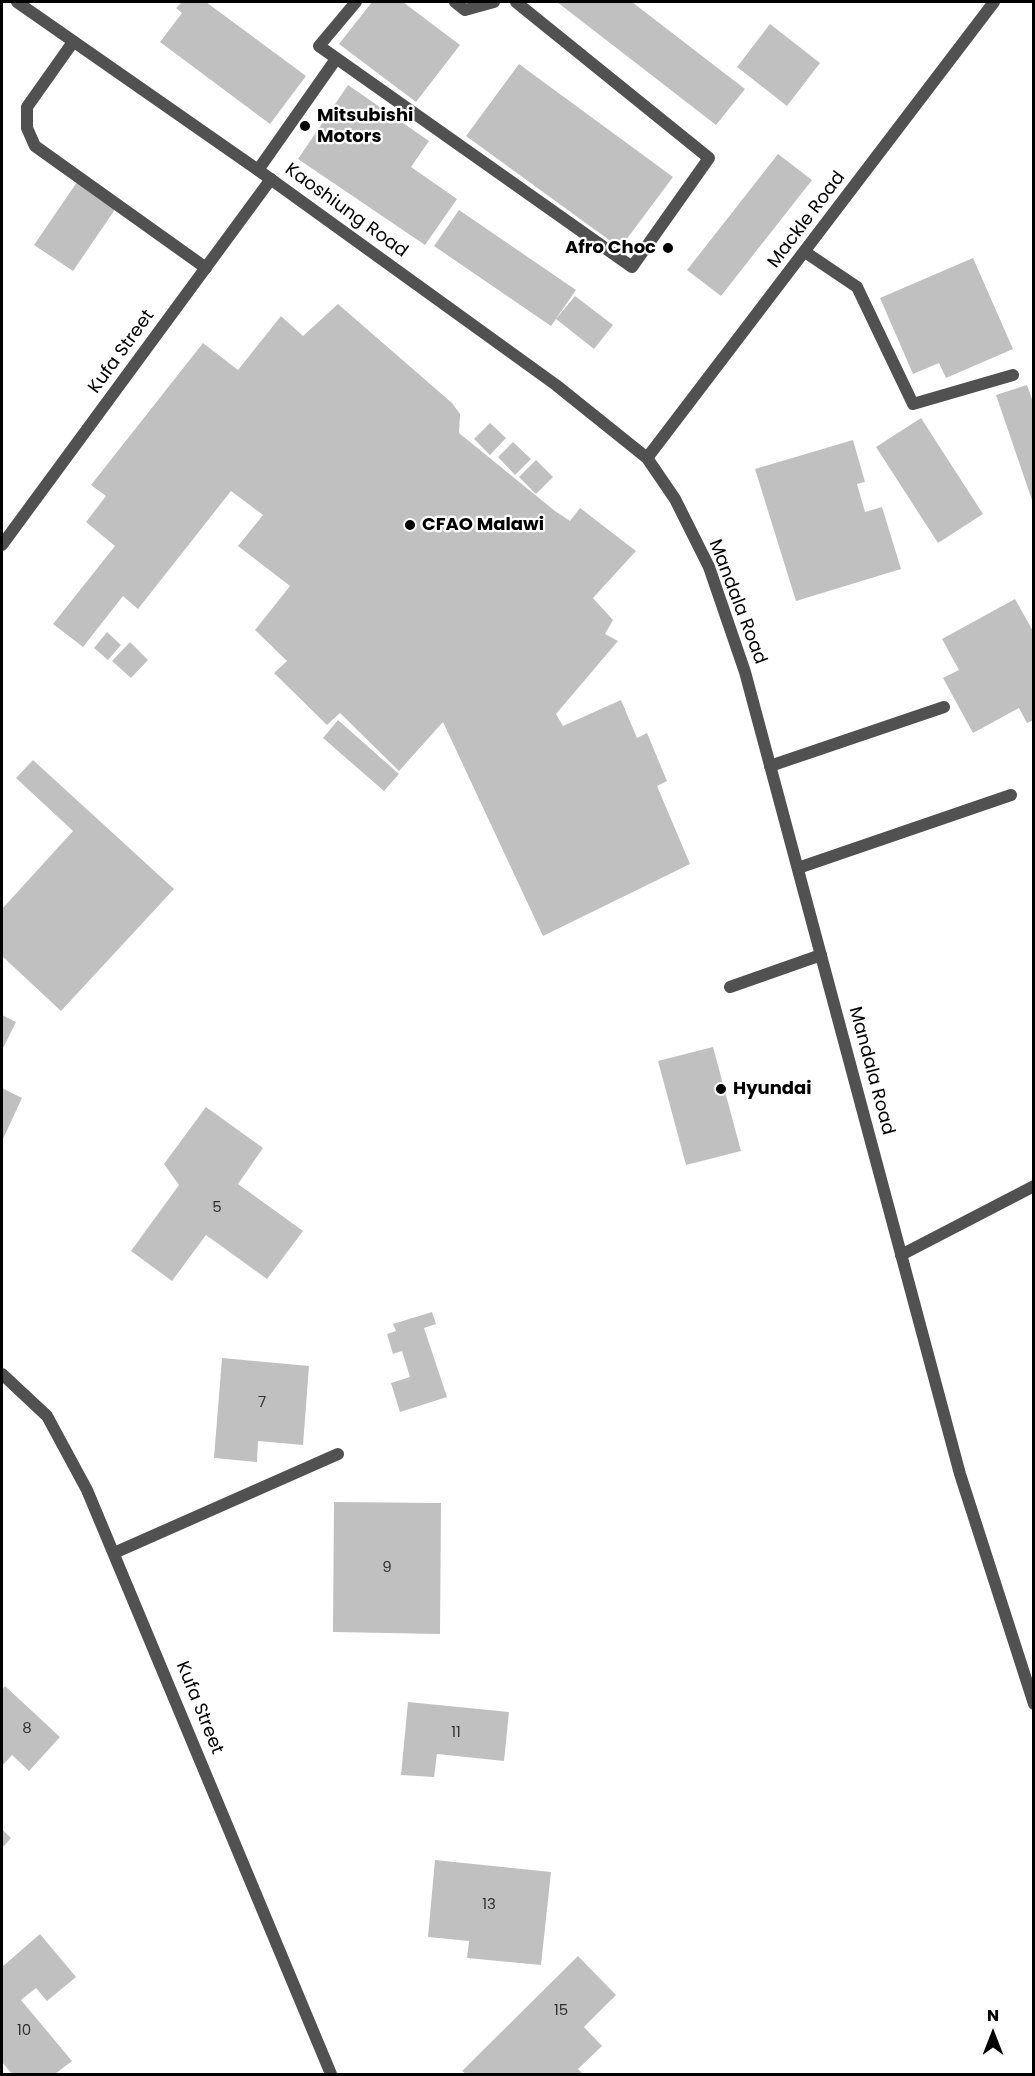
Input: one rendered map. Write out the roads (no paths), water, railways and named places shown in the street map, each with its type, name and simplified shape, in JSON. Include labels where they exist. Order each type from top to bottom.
[{"type":"street","name":"Kaoshiung Road","points":[[18,2],[271,179],[556,385],[647,458]]},
{"type":"street","points":[[356,2],[319,46],[632,267],[709,158],[516,2]]},
{"type":"street","points":[[455,2],[465,10],[494,2]]},
{"type":"street","name":"Mackle Road","points":[[647,458],[994,2]]},
{"type":"street","points":[[73,42],[27,106],[27,128],[35,146],[206,268]]},
{"type":"street","points":[[258,170],[336,59]]},
{"type":"street","name":"Kufa Street","points":[[2,544],[271,179]]},
{"type":"street","points":[[805,252],[857,287],[913,404],[1013,375]]},
{"type":"street","name":"Mandala Road","points":[[647,458],[675,499],[709,567],[745,672],[960,1474],[1034,1704]]},
{"type":"street","points":[[770,766],[944,707]]},
{"type":"street","points":[[798,868],[1011,795]]},
{"type":"street","points":[[730,987],[821,955]]},
{"type":"street","points":[[901,1255],[1034,1186]]},
{"type":"street","name":"Kufa Street","points":[[2,1374],[47,1416],[87,1490],[331,2074]]},
{"type":"street","points":[[114,1553],[338,1454]]},
{"type":"place","name":"Mitsubishi Motors","points":[[305,126]]},
{"type":"place","name":"Afro Choc","points":[[668,248]]},
{"type":"place","name":"CFAO Malawi","points":[[410,525]]},
{"type":"place","name":"Hyundai","points":[[721,1089]]}]
